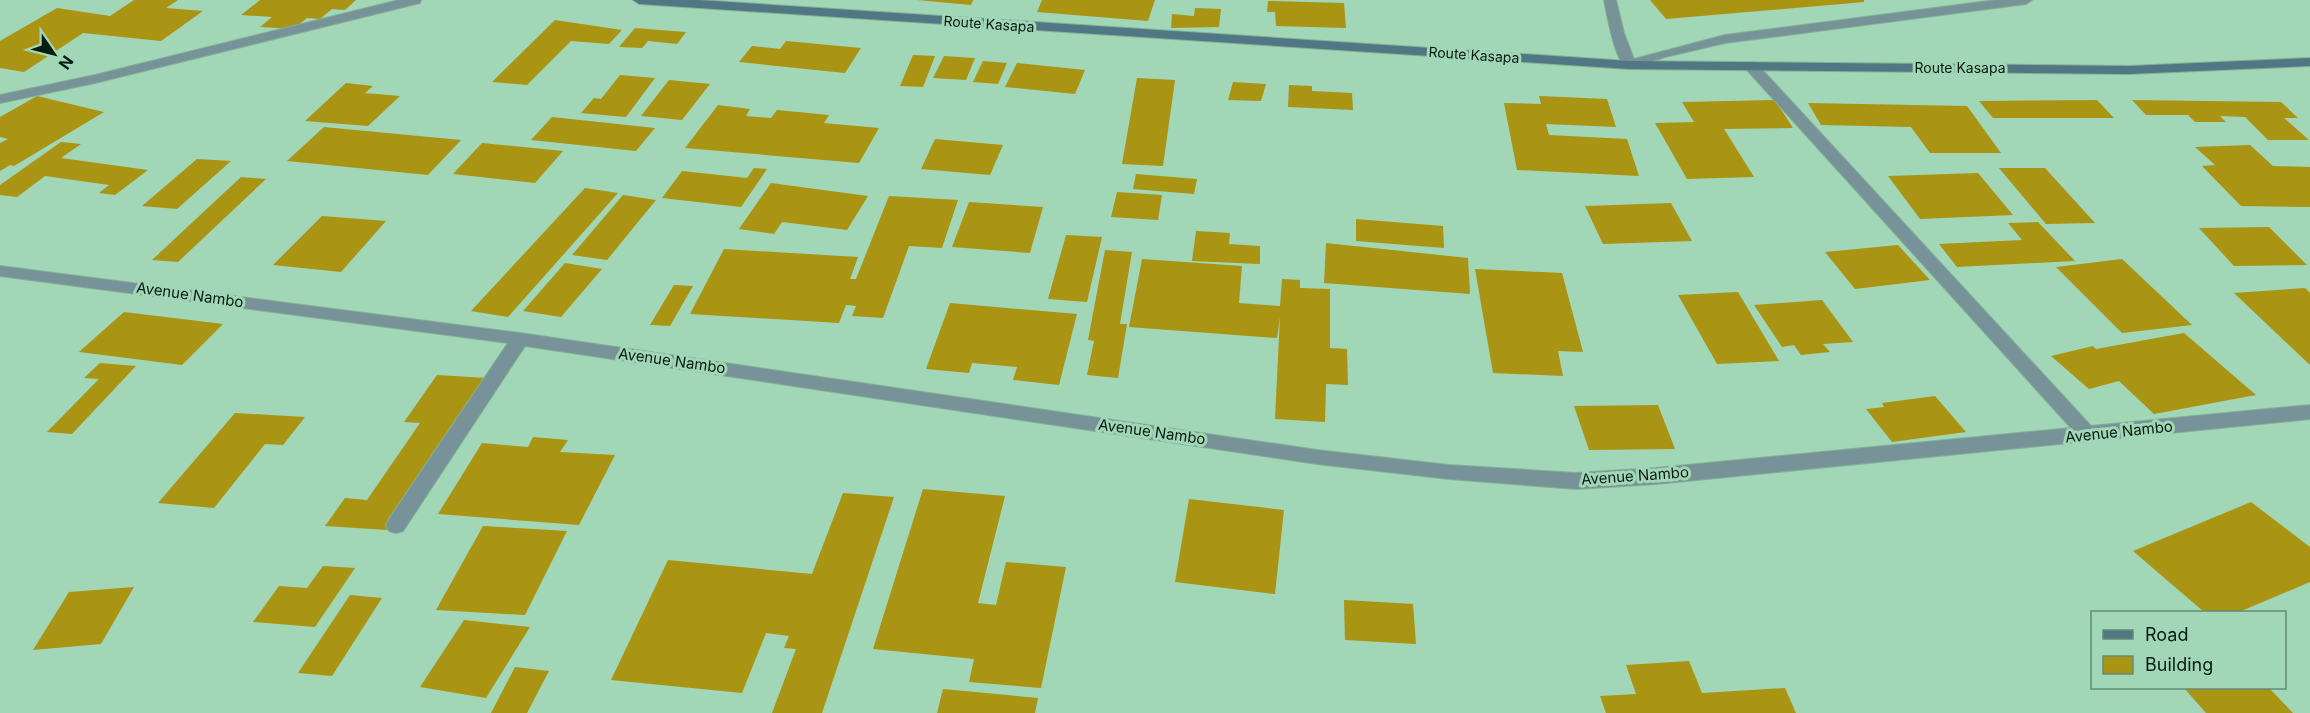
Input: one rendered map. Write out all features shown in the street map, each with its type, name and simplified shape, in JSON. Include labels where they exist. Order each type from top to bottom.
[{"type":"main road","name":"Route Kasapa","points":[[639,0],[1629,65],[2129,70],[2310,62]]},
{"type":"street","points":[[0,99],[96,79],[415,0]]},
{"type":"street","points":[[1610,0],[1617,33],[1629,65],[1661,54],[1725,39],[2026,0]]},
{"type":"street","points":[[1750,66],[2088,435]]},
{"type":"street","name":"Avenue Nambo","points":[[0,271],[520,339],[1317,457],[1449,472],[1576,481],[1656,476],[2310,412]]},
{"type":"street","points":[[396,525],[520,339]]},
{"type":"building","points":[[134,0],[178,0],[166,8],[203,11],[161,41],[83,33],[24,72],[0,68],[0,41],[57,8],[110,16]]},
{"type":"building","points":[[260,0],[356,0],[345,10],[332,9],[320,19],[307,18],[293,29],[260,27],[272,17],[241,15]]},
{"type":"building","points":[[917,0],[973,0],[971,5]]},
{"type":"building","points":[[1042,0],[1155,0],[1148,21],[1037,12]]},
{"type":"building","points":[[1650,0],[1864,0],[1864,2],[1666,19]]},
{"type":"building","points":[[1268,1],[1344,3],[1346,28],[1276,26],[1275,12],[1267,12]]},
{"type":"building","points":[[1195,8],[1221,9],[1219,27],[1171,28],[1172,14],[1194,16]]},
{"type":"building","points":[[555,20],[622,30],[609,44],[571,41],[527,85],[492,82]]},
{"type":"building","points":[[635,28],[686,32],[677,44],[648,41],[642,48],[619,47]]},
{"type":"building","points":[[786,41],[861,48],[845,73],[739,62],[752,46],[780,49]]},
{"type":"building","points":[[913,55],[935,56],[923,87],[900,86]]},
{"type":"building","points":[[944,56],[975,58],[966,80],[933,78]]},
{"type":"building","points":[[983,61],[1007,63],[998,84],[973,82]]},
{"type":"building","points":[[1017,63],[1085,70],[1075,94],[1005,87]]},
{"type":"building","points":[[620,75],[655,78],[626,117],[581,113],[594,98],[601,99]]},
{"type":"building","points":[[1137,78],[1175,80],[1163,166],[1122,164]]},
{"type":"building","points":[[669,80],[710,84],[682,120],[641,116]]},
{"type":"building","points":[[1233,82],[1266,84],[1261,101],[1228,100]]},
{"type":"building","points":[[346,83],[373,86],[365,93],[400,96],[368,126],[305,121]]},
{"type":"building","points":[[1289,85],[1312,86],[1312,91],[1352,93],[1353,110],[1288,107]]},
{"type":"building","points":[[37,96],[104,112],[14,166],[10,165],[0,171],[0,143],[8,139],[0,137],[0,117]]},
{"type":"building","points":[[1539,96],[1607,99],[1616,127],[1546,124],[1549,135],[1627,139],[1639,176],[1517,170],[1504,103],[1541,104]]},
{"type":"building","points":[[1775,100],[1793,128],[1724,129],[1754,177],[1687,179],[1655,123],[1694,122],[1682,102]]},
{"type":"building","points":[[2097,100],[2114,118],[1993,118],[1979,101]]},
{"type":"building","points":[[2132,100],[2281,102],[2298,118],[2284,118],[2309,140],[2268,140],[2245,117],[2220,116],[2226,122],[2195,122],[2188,115],[2146,115]]},
{"type":"building","points":[[1808,103],[1967,106],[2001,153],[1930,153],[1911,127],[1821,125]]},
{"type":"building","points":[[718,105],[750,109],[746,116],[771,118],[777,110],[829,115],[824,123],[879,128],[859,163],[685,148]]},
{"type":"building","points":[[552,117],[655,128],[636,151],[531,140]]},
{"type":"building","points":[[324,127],[461,140],[428,175],[287,161]]},
{"type":"building","points":[[935,139],[1003,145],[990,175],[921,169]]},
{"type":"building","points":[[61,142],[81,144],[61,158],[148,170],[115,195],[99,193],[109,185],[45,176],[17,197],[0,195],[0,185]]},
{"type":"building","points":[[482,143],[563,151],[535,183],[453,174]]},
{"type":"building","points":[[2250,145],[2273,166],[2310,167],[2310,207],[2241,206],[2202,166],[2215,165],[2195,147]]},
{"type":"building","points":[[197,159],[231,161],[177,209],[142,206]]},
{"type":"building","points":[[754,168],[767,169],[741,207],[662,198],[682,171],[747,178]]},
{"type":"building","points":[[1999,168],[2045,168],[2095,223],[2046,224]]},
{"type":"building","points":[[1978,173],[2013,215],[1920,219],[1888,176]]},
{"type":"building","points":[[1136,174],[1197,179],[1194,194],[1133,189]]},
{"type":"building","points":[[241,177],[266,179],[178,262],[152,260]]},
{"type":"building","points":[[771,183],[868,196],[847,230],[782,222],[774,234],[739,229]]},
{"type":"building","points":[[585,188],[618,193],[508,317],[471,311]]},
{"type":"building","points":[[1117,192],[1162,195],[1158,220],[1111,217]]},
{"type":"building","points":[[623,195],[656,200],[607,260],[572,255]]},
{"type":"building","points":[[889,196],[958,200],[942,248],[909,246],[883,318],[852,316],[856,306],[846,305],[839,323],[690,314],[724,249],[858,257],[850,279],[856,279]]},
{"type":"building","points":[[969,202],[1043,207],[1030,253],[952,247]]},
{"type":"building","points":[[1671,203],[1692,241],[1603,244],[1585,206]]},
{"type":"building","points":[[322,216],[386,221],[341,272],[273,265]]},
{"type":"building","points":[[1356,219],[1443,226],[1444,248],[1356,241]]},
{"type":"building","points":[[2038,222],[2075,261],[1957,267],[1939,244],[2022,240],[2008,223]]},
{"type":"building","points":[[2269,227],[2307,265],[2234,266],[2199,228]]},
{"type":"building","points":[[1196,231],[1230,233],[1229,244],[1260,246],[1260,264],[1192,261]]},
{"type":"building","points":[[1066,235],[1102,237],[1087,302],[1048,299]]},
{"type":"building","points":[[1326,243],[1468,258],[1470,294],[1324,283]]},
{"type":"building","points":[[1898,245],[1930,280],[1855,289],[1825,252]]},
{"type":"building","points":[[1105,250],[1132,252],[1120,324],[1127,324],[1118,378],[1087,375],[1094,341],[1088,340]]},
{"type":"building","points":[[1142,259],[1242,266],[1239,303],[1280,306],[1282,279],[1300,280],[1300,288],[1330,289],[1330,348],[1347,349],[1348,385],[1326,384],[1325,422],[1275,419],[1280,317],[1277,338],[1129,327]]},
{"type":"building","points":[[2122,259],[2192,325],[2122,333],[2056,267]]},
{"type":"building","points":[[565,263],[602,269],[561,317],[523,311]]},
{"type":"building","points":[[1475,269],[1562,273],[1583,352],[1558,351],[1563,376],[1493,373]]},
{"type":"building","points":[[674,285],[693,286],[670,326],[650,325]]},
{"type":"building","points":[[2305,288],[2310,293],[2310,365],[2234,293]]},
{"type":"building","points":[[1738,292],[1779,361],[1717,364],[1678,295]]},
{"type":"building","points":[[1822,300],[1853,342],[1823,344],[1830,352],[1801,355],[1794,345],[1782,347],[1754,305]]},
{"type":"building","points":[[950,303],[1077,314],[1059,385],[1013,380],[1017,367],[972,363],[969,373],[926,369]]},
{"type":"building","points":[[124,312],[223,324],[182,365],[79,352]]},
{"type":"building","points":[[2184,333],[2256,395],[2154,414],[2119,381],[2089,389],[2051,356],[2093,346],[2096,349]]},
{"type":"building","points":[[100,363],[136,366],[72,434],[47,432],[99,379],[84,378]]},
{"type":"building","points":[[437,375],[487,378],[387,530],[325,526],[345,498],[367,500],[420,423],[404,422]]},
{"type":"building","points":[[1935,396],[1966,432],[1892,442],[1866,409],[1884,407],[1882,403]]},
{"type":"building","points":[[1658,405],[1675,449],[1589,450],[1574,406]]},
{"type":"building","points":[[235,413],[305,417],[283,445],[265,444],[214,508],[158,503]]},
{"type":"building","points":[[533,437],[568,440],[560,452],[615,455],[579,525],[438,514],[482,443],[528,447]]},
{"type":"building","points":[[923,489],[1005,496],[978,603],[996,605],[1006,562],[1066,567],[1041,688],[969,682],[974,659],[873,649]]},
{"type":"building","points":[[843,493],[894,497],[822,713],[772,713],[796,649],[784,648],[789,636],[766,633],[742,693],[611,680],[668,560],[812,574]]},
{"type":"building","points":[[1189,499],[1284,510],[1275,594],[1175,582]]},
{"type":"building","points":[[2251,502],[2310,547],[2310,582],[2241,611],[2203,611],[2133,551]]},
{"type":"building","points":[[483,526],[567,531],[525,615],[436,610]]},
{"type":"building","points":[[323,566],[355,568],[315,627],[253,622],[279,586],[307,588]]},
{"type":"building","points":[[134,587],[101,644],[33,650],[69,592]]},
{"type":"building","points":[[350,595],[382,598],[332,676],[298,673]]},
{"type":"building","points":[[1344,600],[1413,604],[1416,644],[1345,640]]},
{"type":"building","points":[[464,620],[530,627],[486,698],[420,687]]},
{"type":"building","points":[[1689,661],[1702,693],[1785,688],[1796,713],[1606,713],[1600,696],[1636,694],[1626,665]]},
{"type":"building","points":[[515,667],[549,671],[527,713],[491,713]]},
{"type":"building","points":[[943,689],[1038,698],[1035,713],[937,713]]},
{"type":"building","points":[[2185,689],[2270,689],[2293,713],[2206,713]]}]
